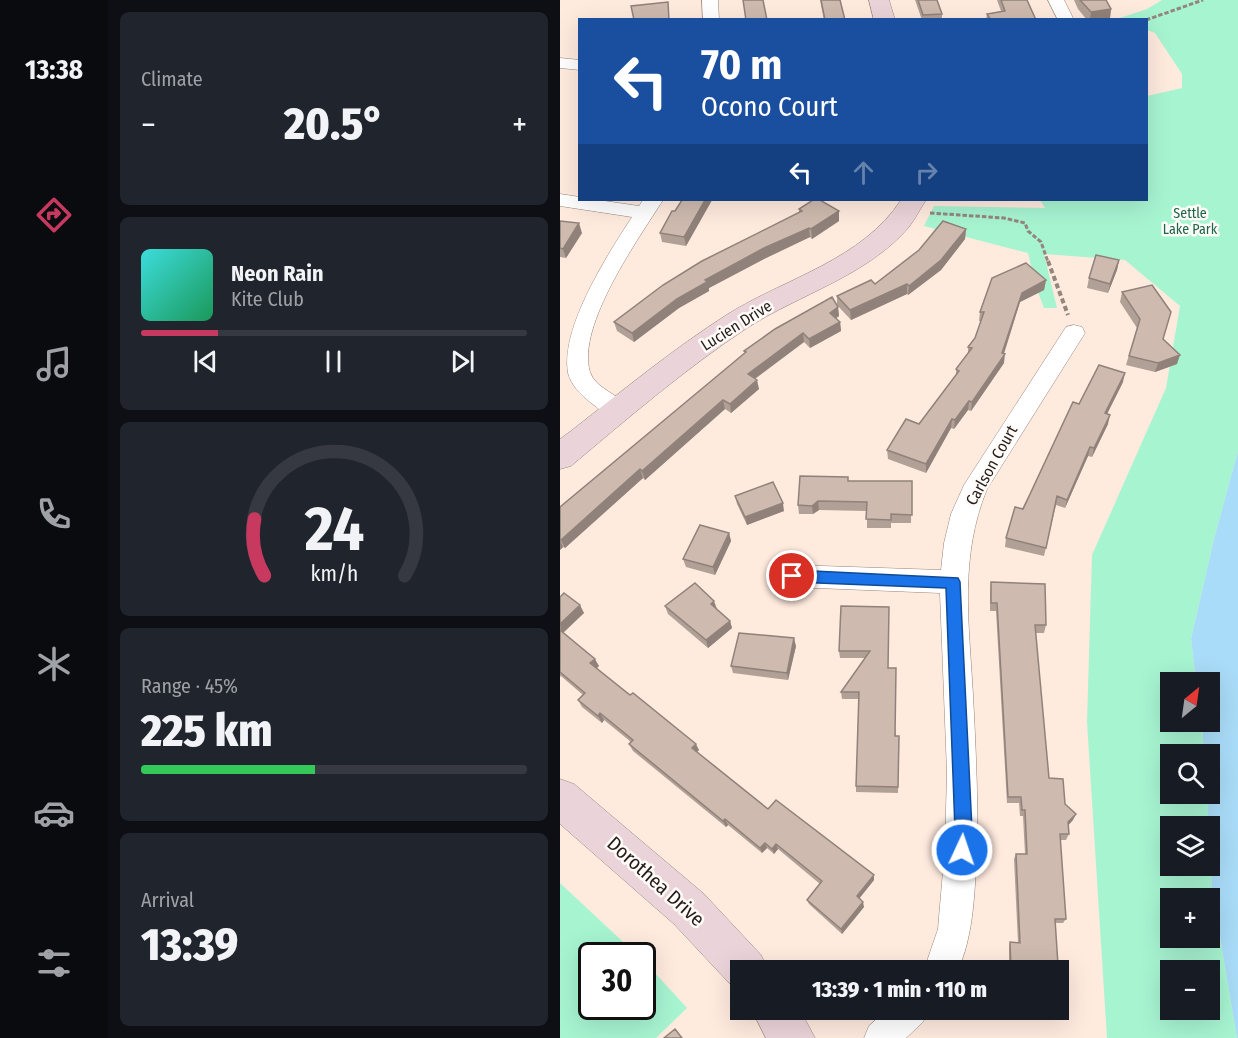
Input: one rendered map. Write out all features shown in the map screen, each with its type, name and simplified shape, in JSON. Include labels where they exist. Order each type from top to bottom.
[{"type":"street","points":[[710,0],[711,18]]},
{"type":"street","points":[[879,0],[884,18]]},
{"type":"street","points":[[1056,0],[1065,18]]},
{"type":"street","points":[[560,63],[578,65]]},
{"type":"street","points":[[560,200],[649,206],[602,281],[576,347],[578,368],[582,379],[593,392],[618,410]]},
{"type":"street","name":"Lucien Drive","points":[[560,457],[670,369],[741,319],[847,263],[863,252],[898,222],[911,203]]},
{"type":"street","name":"Carlson Court","points":[[947,960],[955,929],[963,830],[953,582],[956,543],[964,514],[976,485],[1074,333]]},
{"type":"street","points":[[792,576],[953,582]]},
{"type":"street","name":"Dorothea Drive","points":[[560,798],[689,909],[737,960]]},
{"type":"street","points":[[780,1020],[792,1038]]},
{"type":"street","points":[[881,1038],[900,1020]]},
{"type":"path","points":[[1148,19],[1203,0]]},
{"type":"path","points":[[911,203],[941,216],[1014,218],[1025,223],[1028,231],[1041,242],[1074,333]]},
{"type":"green space","name":"Settle Lake Park","points":[[1162,0],[1238,0],[1238,451],[1214,539],[1191,639],[1195,672],[1160,672],[1160,732],[1203,732],[1203,744],[1160,744],[1160,804],[1208,804],[1208,816],[1160,816],[1160,876],[1211,876],[1212,888],[1160,888],[1160,948],[1220,948],[1220,937],[1237,1038],[1107,1038],[1087,722],[1092,555],[1166,388],[1180,306],[1125,260],[1044,254],[1057,308],[1044,308],[1036,287],[1028,253],[924,226],[934,206],[1045,208],[1041,201],[1148,201],[1148,96],[1182,88],[1182,74],[1155,33],[1148,30],[1148,18],[1120,18],[1147,9]]},
{"type":"green space","points":[[560,883],[623,942],[578,942],[578,1020],[656,1020],[656,974],[687,1008],[656,1038],[560,1038]]},
{"type":"water","points":[[1238,451],[1239,1038],[1237,1038],[1220,937],[1220,888],[1212,888],[1211,876],[1220,876],[1220,816],[1208,816],[1208,804],[1220,804],[1220,744],[1203,744],[1203,732],[1220,732],[1220,672],[1195,672],[1191,639],[1214,539]]},
{"type":"building","points":[[743,0],[763,0],[767,18],[746,18]]},
{"type":"building","points":[[821,0],[840,0],[844,18],[825,18]]},
{"type":"building","points":[[918,0],[937,0],[942,14],[923,15]]},
{"type":"building","points":[[1001,0],[1027,0],[1035,18],[990,18],[987,14],[1005,11]]},
{"type":"building","points":[[1080,0],[1106,0],[1111,9],[1091,12]]},
{"type":"building","points":[[668,2],[669,18],[634,18],[631,6]]},
{"type":"building","points":[[681,201],[704,201],[684,237],[660,233],[672,211],[675,211]]},
{"type":"building","points":[[811,201],[822,201],[839,211],[811,229],[764,248],[705,280],[707,282],[677,299],[632,333],[614,322],[663,285],[702,261],[802,211],[799,209]]},
{"type":"building","points":[[560,221],[579,223],[563,249],[560,248]]},
{"type":"building","points":[[943,221],[966,229],[941,260],[909,286],[907,284],[850,310],[837,296],[871,280],[875,284],[919,250]]},
{"type":"building","points":[[1096,255],[1119,260],[1110,284],[1089,278]]},
{"type":"building","points":[[1026,263],[1046,280],[1022,293],[1002,353],[1005,354],[972,402],[969,401],[955,420],[952,419],[926,464],[887,450],[906,419],[919,424],[959,371],[956,369],[972,348],[968,347],[975,338],[984,312],[980,312],[992,278]]},
{"type":"building","points":[[1152,285],[1171,312],[1163,339],[1180,355],[1158,363],[1129,356],[1140,319],[1122,292]]},
{"type":"building","points":[[832,297],[838,307],[830,313],[840,322],[809,339],[803,333],[748,374],[757,380],[730,404],[723,400],[560,539],[560,507],[746,352],[744,351],[775,329]]},
{"type":"building","points":[[1099,365],[1125,373],[1105,413],[1110,415],[1094,448],[1090,447],[1067,500],[1057,496],[1046,548],[1006,538],[1015,507],[1023,509],[1073,402],[1079,404]]},
{"type":"building","points":[[800,476],[848,477],[848,481],[912,481],[912,515],[891,514],[891,520],[866,519],[867,502],[818,501],[812,506],[798,505]]},
{"type":"building","points":[[773,482],[783,503],[745,517],[735,496]]},
{"type":"building","points":[[700,525],[729,533],[713,567],[683,559]]},
{"type":"building","points":[[991,582],[1045,584],[1046,625],[1035,625],[1049,778],[1063,779],[1065,804],[1076,814],[1068,822],[1069,834],[1060,834],[1066,919],[1055,919],[1058,960],[1011,960],[1010,942],[1020,943],[1016,854],[1027,854],[1025,810],[1022,810],[1021,797],[1008,797],[997,603],[991,603]]},
{"type":"building","points":[[695,583],[714,601],[711,604],[730,621],[706,640],[665,606]]},
{"type":"building","points":[[564,593],[580,605],[560,624],[560,597]]},
{"type":"building","points":[[841,606],[889,607],[888,668],[896,668],[895,736],[899,736],[898,787],[856,786],[859,692],[841,692],[870,651],[839,651]]},
{"type":"building","points":[[560,630],[595,659],[590,663],[630,695],[633,693],[696,744],[692,748],[768,809],[776,800],[874,875],[857,896],[863,902],[841,929],[807,900],[822,881],[776,844],[772,849],[765,843],[760,848],[725,819],[723,821],[629,744],[633,740],[600,713],[598,716],[578,700],[585,693],[560,672]]},
{"type":"building","points":[[739,633],[794,638],[787,673],[731,666]]},
{"type":"building","points":[[675,1029],[682,1038],[664,1038]]},
{"type":"route","points":[[792,576],[953,582],[962,850]]}]
